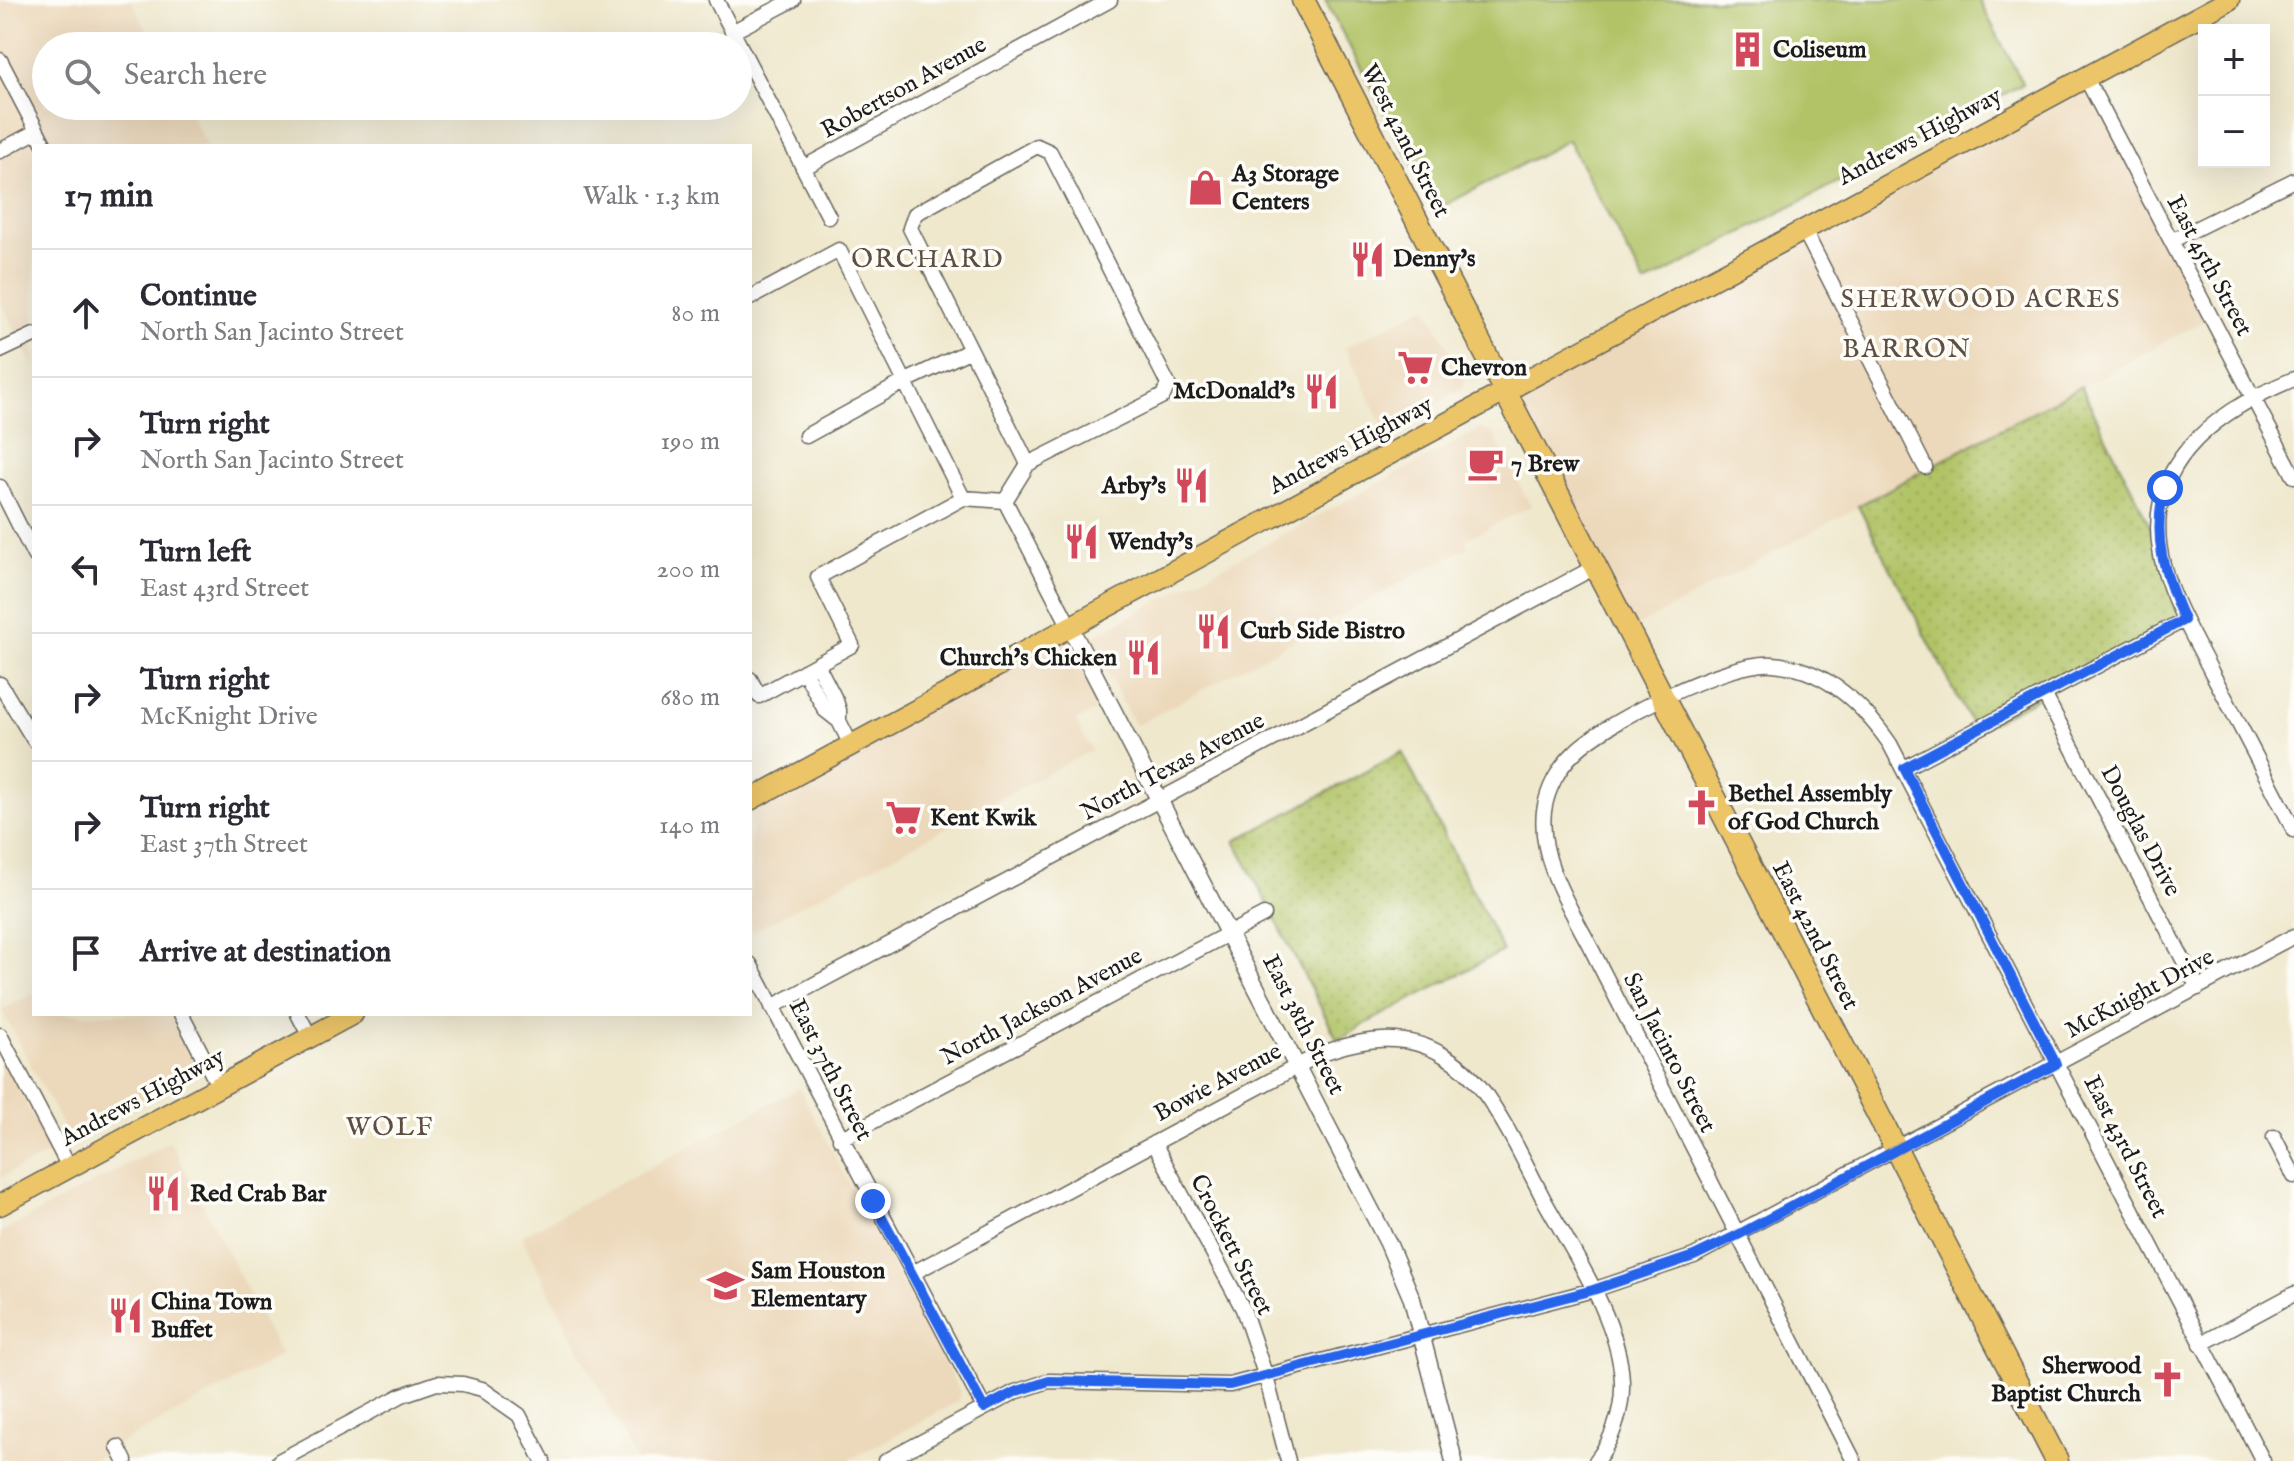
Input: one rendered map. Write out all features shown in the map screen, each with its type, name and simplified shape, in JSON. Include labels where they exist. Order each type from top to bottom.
[{"type":"highway","name":"West 42nd Street","points":[[1303,0],[1505,391]]},
{"type":"highway","name":"East 42nd Street","points":[[1505,391],[2057,1461]]},
{"type":"main road","name":"Andrews Highway","points":[[752,799],[2229,0]]},
{"type":"main road","name":"Andrews Highway","points":[[0,1205],[349,1016]]},
{"type":"street","points":[[716,0],[732,32],[793,0]]},
{"type":"street","name":"Robertson Avenue","points":[[803,168],[1110,0]]},
{"type":"street","points":[[0,60],[44,144]]},
{"type":"street","points":[[752,70],[829,217]]},
{"type":"street","name":"East 45th Street","points":[[2086,78],[2294,476]]},
{"type":"street","points":[[0,151],[37,131]]},
{"type":"street","points":[[1005,501],[1028,464],[1163,396],[1168,384],[1050,152],[1037,146],[915,214],[910,228],[1028,464]]},
{"type":"street","points":[[2171,241],[2294,180]]},
{"type":"street","points":[[1804,230],[1925,467]]},
{"type":"street","points":[[752,297],[839,250],[963,498]]},
{"type":"street","points":[[0,351],[32,336]]},
{"type":"street","points":[[806,436],[904,382],[971,350]]},
{"type":"street","points":[[2294,379],[2270,389],[2195,439],[2183,452],[2165,488],[2158,519],[2164,568],[2184,620],[2294,830]]},
{"type":"street","points":[[0,487],[32,551]]},
{"type":"street","points":[[752,683],[759,696],[852,645],[818,577],[963,498],[1005,501]]},
{"type":"street","points":[[1005,501],[1070,627]]},
{"type":"street","points":[[0,524],[15,517]]},
{"type":"street","name":"North Texas Avenue","points":[[772,1007],[1595,567]]},
{"type":"street","points":[[1904,768],[2184,620]]},
{"type":"street","name":"East 38th Street","points":[[1070,627],[1388,1243],[1412,1299],[1454,1461]]},
{"type":"street","name":"San Jacinto Street","points":[[1854,1461],[1559,883],[1545,847],[1544,810],[1551,786],[1563,765],[1588,740],[1664,699],[1730,669],[1757,663],[1788,666],[1829,683],[1860,705],[1877,725],[1904,768]]},
{"type":"street","points":[[810,668],[836,701],[839,721],[851,745]]},
{"type":"street","points":[[0,684],[32,737]]},
{"type":"street","name":"Douglas Drive","points":[[2044,694],[2198,988]]},
{"type":"street","name":"East 43rd Street","points":[[1904,768],[2263,1461]]},
{"type":"street","name":"North Jackson Avenue","points":[[840,1139],[1264,915]]},
{"type":"street","name":"McKnight Drive","points":[[886,1461],[1015,1392],[1049,1381],[1230,1385],[1593,1290],[1694,1256],[2294,936]]},
{"type":"street","name":"East 37th Street","points":[[752,968],[984,1408]]},
{"type":"street","points":[[182,1016],[219,1087]]},
{"type":"street","points":[[299,1016],[310,1037]]},
{"type":"street","points":[[0,1035],[69,1167]]},
{"type":"street","name":"Bowie Avenue","points":[[913,1273],[1297,1066],[1339,1047],[1377,1039],[1397,1039],[1425,1046],[1459,1066],[1481,1088],[1593,1290],[1614,1341],[1622,1382],[1617,1421],[1596,1461]]},
{"type":"street","points":[[2274,1137],[2294,1176]]},
{"type":"street","name":"Crockett Street","points":[[1154,1143],[1243,1309],[1266,1377],[1288,1461]]},
{"type":"street","points":[[2201,1344],[2294,1294]]},
{"type":"street","points":[[279,1461],[402,1395],[437,1383],[463,1384],[482,1389],[519,1415],[543,1461]]},
{"type":"shaded area","points":[[0,0],[131,0],[148,32],[32,32],[32,120],[193,120],[206,144],[32,144],[32,363],[0,301]]},
{"type":"shaded area","points":[[2086,78],[2211,317],[1628,631],[1505,391]]},
{"type":"shaded area","points":[[1427,306],[1465,380],[1463,388],[1386,431],[1345,348]]},
{"type":"shaded area","points":[[1480,429],[1493,433],[1531,506],[1465,540],[1468,547],[1135,726],[1089,638]]},
{"type":"shaded area","points":[[1070,627],[1109,703],[1076,721],[1091,750],[752,932],[752,799]]},
{"type":"shaded area","points":[[32,994],[32,1016],[171,1016],[200,1071],[71,1142],[2,1010]]},
{"type":"shaded area","points":[[0,1054],[51,1152],[0,1178]]},
{"type":"shaded area","name":"Sam Houston Elementary","points":[[799,1088],[960,1392],[957,1402],[847,1461],[636,1461],[521,1236]]},
{"type":"shaded area","points":[[170,1141],[281,1356],[88,1461],[0,1461],[0,1233]]},
{"type":"green space","points":[[1325,0],[1979,0],[2023,84],[1645,284],[1568,140],[1436,210]]},
{"type":"green space","points":[[2081,386],[2153,532],[2184,620],[1975,731],[1858,506]]},
{"type":"green space","points":[[1402,752],[1503,951],[1338,1041],[1235,841]]},
{"type":"place","name":"Coliseum","points":[[1747,50]]},
{"type":"place","name":"A3 Storage Centers","points":[[1206,188]]},
{"type":"place","name":"Denny's","points":[[1367,259]]},
{"type":"place","name":"Chevron","points":[[1415,368]]},
{"type":"place","name":"McDonald's","points":[[1321,391]]},
{"type":"place","name":"7 Brew","points":[[1485,464]]},
{"type":"place","name":"Arby's","points":[[1192,486]]},
{"type":"place","name":"Wendy's","points":[[1082,542]]},
{"type":"place","name":"Curb Side Bistro","points":[[1214,631]]},
{"type":"place","name":"Church's Chicken","points":[[1143,658]]},
{"type":"place","name":"Bethel Assembly of God Church","points":[[1702,808]]},
{"type":"place","name":"Kent Kwik","points":[[904,818]]},
{"type":"place","name":"Red Crab Bar","points":[[164,1194]]},
{"type":"place","name":"Sam Houston Elementary","points":[[725,1285]]},
{"type":"place","name":"China Town Buffet","points":[[125,1316]]},
{"type":"place","name":"Sherwood Baptist Church","points":[[2167,1380]]},
{"type":"district","name":"ORCHARD","points":[[928,259]]},
{"type":"district","name":"SHERWOOD ACRES","points":[[1981,299]]},
{"type":"district","name":"BARRON","points":[[1907,349]]},
{"type":"district","name":"WOLF","points":[[390,1127]]},
{"type":"route","points":[[873,1201],[984,1408],[1015,1392],[1049,1381],[1230,1385],[1593,1290],[1694,1256],[2056,1064],[1904,768],[2184,620],[2160,549],[2158,519],[2165,488]]}]
